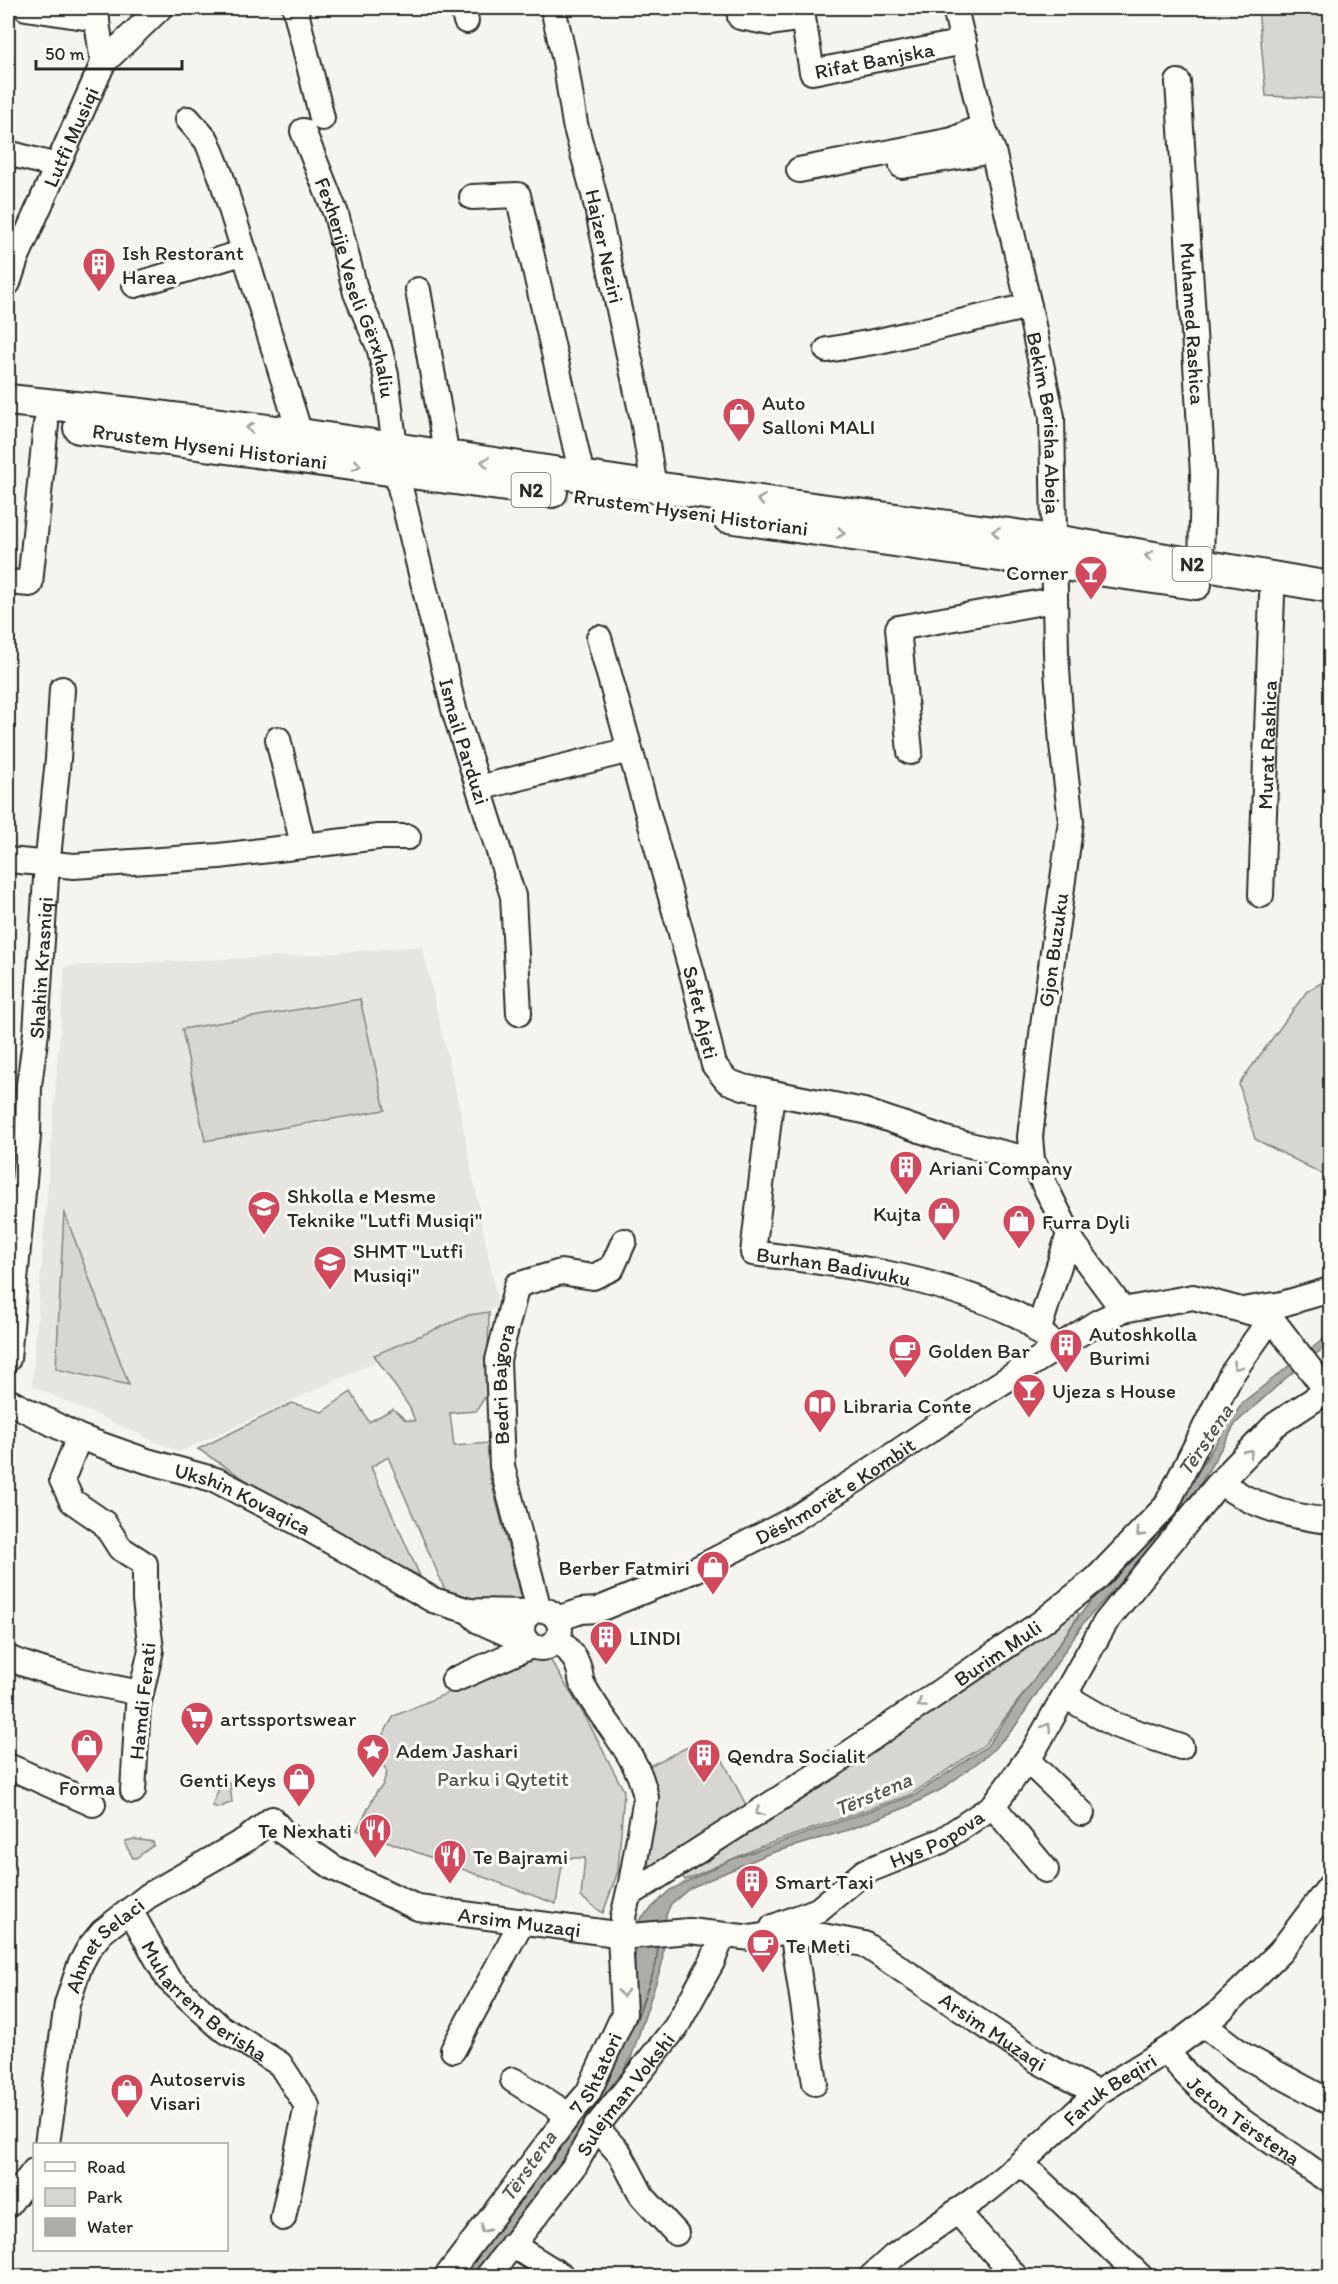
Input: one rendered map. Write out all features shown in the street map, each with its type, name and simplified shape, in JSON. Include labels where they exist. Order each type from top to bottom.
[{"type":"main road","name":"Rrustem Hyseni Historiani","points":[[8,400],[300,434],[396,460],[578,495],[1054,552]]},
{"type":"main road","name":"Rrustem Hyseni Historiani","points":[[8,419],[295,456],[396,460],[447,457],[654,487],[1054,552]]},
{"type":"main road","name":"N2","points":[[1054,552],[1201,565],[1330,587]]},
{"type":"main road","name":"N2","points":[[1054,552],[1330,606]]},
{"type":"street","points":[[26,8],[96,13],[103,63]]},
{"type":"street","name":"Lutfi Musiqi","points":[[8,283],[12,259],[103,63],[160,8]]},
{"type":"street","name":"Fexherije Veseli Gërxhaliu","points":[[296,8],[312,124],[356,293],[379,347],[386,375],[396,460]]},
{"type":"street","name":"Hajzer Neziri","points":[[553,8],[565,61],[575,124],[594,194],[654,487]]},
{"type":"street","name":"Bekim Berisha Abeja","points":[[955,8],[983,126],[993,151],[1052,417],[1054,552]]},
{"type":"street","points":[[740,17],[771,23],[801,13]]},
{"type":"street","name":"Rifat Banjska","points":[[801,13],[812,72],[964,42]]},
{"type":"street","name":"Muhamed Rashica","points":[[1179,82],[1203,474],[1201,565]]},
{"type":"street","points":[[188,119],[207,141],[245,252],[300,434]]},
{"type":"street","points":[[983,126],[953,140],[804,176],[993,151]]},
{"type":"street","points":[[8,153],[57,166]]},
{"type":"street","name":"Rrustem Hyseni Historiani","points":[[472,197],[518,195],[582,476]]},
{"type":"street","points":[[135,285],[245,252]]},
{"type":"street","points":[[418,290],[447,457]]},
{"type":"street","name":"Bekim Berisha Abeja","points":[[827,350],[879,341],[1029,306]]},
{"type":"street","points":[[8,582],[30,584],[46,423]]},
{"type":"street","name":"Ismail Parduzi","points":[[396,460],[455,713],[513,896],[519,1013]]},
{"type":"street","name":"Gjon Buzuku","points":[[1054,552],[1054,600],[1062,744],[1071,821],[1038,1066],[1030,1137],[1032,1160],[1074,1244],[1123,1310]]},
{"type":"street","name":"Murat Rashica","points":[[1261,895],[1272,595]]},
{"type":"street","points":[[910,752],[898,628],[1054,600]]},
{"type":"street","name":"Safet Ajeti","points":[[599,638],[694,980],[714,1065],[727,1081],[743,1088],[864,1111],[949,1140],[1032,1160]]},
{"type":"street","name":"Shahin Krasniqi","points":[[8,1359],[28,1136],[29,1085],[36,1033],[62,689]]},
{"type":"street","points":[[278,739],[303,845]]},
{"type":"street","points":[[478,788],[630,750]]},
{"type":"street","points":[[8,860],[74,866],[219,855],[378,837],[408,837]]},
{"type":"street","name":"Burhan Badivuku","points":[[772,1093],[753,1253],[855,1266],[953,1291],[1017,1315],[1058,1348]]},
{"type":"street","points":[[1038,1332],[1069,1234]]},
{"type":"street","name":"Bedri Bajgora","points":[[543,1631],[502,1466],[498,1360],[517,1285],[561,1272],[593,1277],[612,1268],[624,1241]]},
{"type":"street","name":"Dëshmorët e Kombit","points":[[454,1680],[543,1631],[588,1621],[597,1610],[695,1570],[794,1519],[982,1395],[1098,1322],[1123,1310],[1193,1297],[1238,1310],[1282,1304],[1330,1290]]},
{"type":"street","points":[[1238,1310],[1278,1327],[1328,1390]]},
{"type":"street","name":"Burim Muli","points":[[629,1895],[835,1763],[1042,1623],[1095,1579],[1166,1506],[1231,1375],[1278,1327]]},
{"type":"street","name":"Hys Popova","points":[[752,1938],[786,1921],[818,1910],[864,1872],[941,1841],[993,1806],[1027,1760],[1105,1623],[1220,1482],[1275,1425],[1328,1390]]},
{"type":"street","name":"Ukshin Kovaqica","points":[[8,1401],[79,1437],[147,1461],[216,1480],[297,1522],[422,1595],[452,1607],[470,1611],[479,1621],[543,1631]]},
{"type":"street","name":"Hamdi Ferati","points":[[79,1437],[62,1480],[72,1501],[104,1523],[120,1548],[145,1564],[145,1600],[151,1650],[138,1706],[134,1791]]},
{"type":"street","points":[[1220,1482],[1237,1495],[1299,1518],[1330,1521]]},
{"type":"street","name":"7 Shtatori","points":[[447,2277],[588,2093],[624,2014],[626,1935],[623,1917],[646,1798],[644,1785],[581,1681],[579,1668],[570,1651],[543,1631]]},
{"type":"street","points":[[8,1658],[36,1670],[140,1693]]},
{"type":"street","points":[[1065,1695],[1115,1725],[1181,1747]]},
{"type":"street","points":[[1027,1760],[1082,1813]]},
{"type":"street","points":[[8,1766],[93,1804]]},
{"type":"street","name":"Hys Popova","points":[[993,1806],[1046,1870]]},
{"type":"street","name":"Arsim Muzaqi","points":[[272,1819],[284,1833],[334,1869],[418,1908],[626,1935],[689,1931],[752,1938],[792,1930],[864,1944],[1038,2061],[1097,2093]]},
{"type":"street","name":"Ahmet Selaci","points":[[47,2143],[67,2004],[80,1965],[102,1932],[148,1896],[247,1839],[272,1819]]},
{"type":"street","name":"Faruk Beqiri","points":[[872,2277],[894,2256],[988,2190],[1097,2093],[1204,2025],[1280,1952],[1330,1886]]},
{"type":"street","name":"Muharrem Berisha","points":[[130,1910],[168,1979],[220,2027],[280,2064],[307,2106],[283,2218]]},
{"type":"street","points":[[453,2050],[522,1921]]},
{"type":"street","points":[[792,1930],[815,2083]]},
{"type":"street","name":"Sulejman Vokshi","points":[[488,2277],[574,2167],[596,2127],[676,2027],[712,1962],[723,1935]]},
{"type":"street","points":[[1204,2025],[1243,2055],[1330,2102]]},
{"type":"street","name":"Jeton Tërstena","points":[[1167,2050],[1184,2074],[1202,2090],[1330,2181]]},
{"type":"street","points":[[513,2080],[569,2115]]},
{"type":"street","points":[[596,2127],[620,2154],[642,2196],[676,2232]]},
{"type":"street","points":[[1021,2163],[1140,2276]]},
{"type":"street","points":[[8,2205],[33,2172]]},
{"type":"street","points":[[957,2211],[1015,2277]]},
{"type":"street","points":[[512,2245],[562,2277]]},
{"type":"shaded area","name":"Shkolla e Mesme Teknike \"Lutfi Musiqi\"","points":[[422,946],[460,1110],[498,1306],[179,1452],[32,1386],[65,966],[297,956]]},
{"type":"green space","points":[[1258,8],[1330,8],[1330,99],[1266,96]]},
{"type":"green space","points":[[1330,978],[1330,1178],[1255,1139],[1239,1084],[1307,991]]},
{"type":"green space","points":[[360,999],[385,1110],[205,1141],[182,1029]]},
{"type":"green space","points":[[64,1211],[129,1385],[56,1369]]},
{"type":"green space","points":[[489,1312],[487,1394],[476,1411],[450,1413],[454,1446],[489,1443],[489,1474],[523,1603],[516,1615],[447,1595],[388,1457],[371,1467],[420,1576],[315,1525],[198,1449],[292,1403],[322,1412],[351,1392],[369,1422],[393,1409],[406,1420],[415,1421],[410,1408],[374,1355],[469,1315]]},
{"type":"green space","points":[[1071,1601],[1079,1615],[1035,1679],[984,1745],[912,1794],[760,1847],[685,1880],[678,1870]]},
{"type":"green space","name":"Parku i Qytetit","points":[[545,1651],[586,1718],[624,1791],[618,1871],[603,1913],[581,1897],[585,1858],[563,1858],[556,1904],[357,1830],[377,1791],[382,1786],[387,1772],[374,1749],[394,1716]]},
{"type":"green space","points":[[702,1740],[715,1745],[750,1813],[655,1871],[647,1868],[656,1800],[641,1770]]},
{"type":"green space","points":[[226,1782],[230,1784],[232,1802],[219,1808],[212,1806],[219,1788]]},
{"type":"green space","points":[[134,1839],[153,1842],[154,1845],[133,1858],[125,1844],[126,1841]]},
{"type":"water","points":[[1330,1334],[1330,1343],[1286,1378],[1236,1423],[1187,1507],[1082,1625],[1014,1728],[989,1754],[942,1789],[907,1807],[848,1830],[768,1854],[690,1888],[671,1904],[666,1915],[662,1964],[631,2058],[602,2107],[477,2276],[464,2276],[622,2040],[636,1951],[635,1936],[640,1919],[670,1890],[730,1860],[915,1795],[987,1746],[1079,1616],[1112,1576],[1179,1504],[1243,1402]]},
{"type":"place","name":"Ish Restorant Harea","points":[[99,293]]},
{"type":"place","name":"Auto Salloni MALI","points":[[739,443]]},
{"type":"place","name":"Corner","points":[[1091,601]]},
{"type":"place","name":"Ariani Company","points":[[906,1196]]},
{"type":"place","name":"Shkolla e Mesme Teknike \"Lutfi Musiqi\"","points":[[264,1236]]},
{"type":"place","name":"Kujta","points":[[944,1242]]},
{"type":"place","name":"Furra Dyli","points":[[1019,1250]]},
{"type":"place","name":"SHMT \"Lutfi Musiqi\"","points":[[330,1291]]},
{"type":"place","name":"Autoshkolla Burimi","points":[[1066,1374]]},
{"type":"place","name":"Golden Bar","points":[[905,1379]]},
{"type":"place","name":"Ujeza s House","points":[[1029,1419]]},
{"type":"place","name":"Libraria Conte","points":[[820,1434]]},
{"type":"place","name":"Berber Fatmiri","points":[[713,1596]]},
{"type":"place","name":"LINDI","points":[[606,1666]]},
{"type":"place","name":"artssportswear","points":[[197,1747]]},
{"type":"place","name":"Forma","points":[[87,1774]]},
{"type":"place","name":"Adem Jashari","points":[[373,1779]]},
{"type":"place","name":"Qendra Socialit","points":[[704,1784]]},
{"type":"place","name":"Genti Keys","points":[[299,1808]]},
{"type":"place","name":"Te Nexhati","points":[[375,1859]]},
{"type":"place","name":"Te Bajrami","points":[[450,1885]]},
{"type":"place","name":"Smart Taxi","points":[[752,1910]]},
{"type":"place","name":"Te Meti","points":[[763,1974]]},
{"type":"place","name":"Autoservis Visari","points":[[127,2119]]},
{"type":"water label","name":"Tërstena","points":[[1205,1440]]},
{"type":"water label","name":"Tërstena","points":[[873,1794]]},
{"type":"water label","name":"Tërstena","points":[[528,2166]]}]
